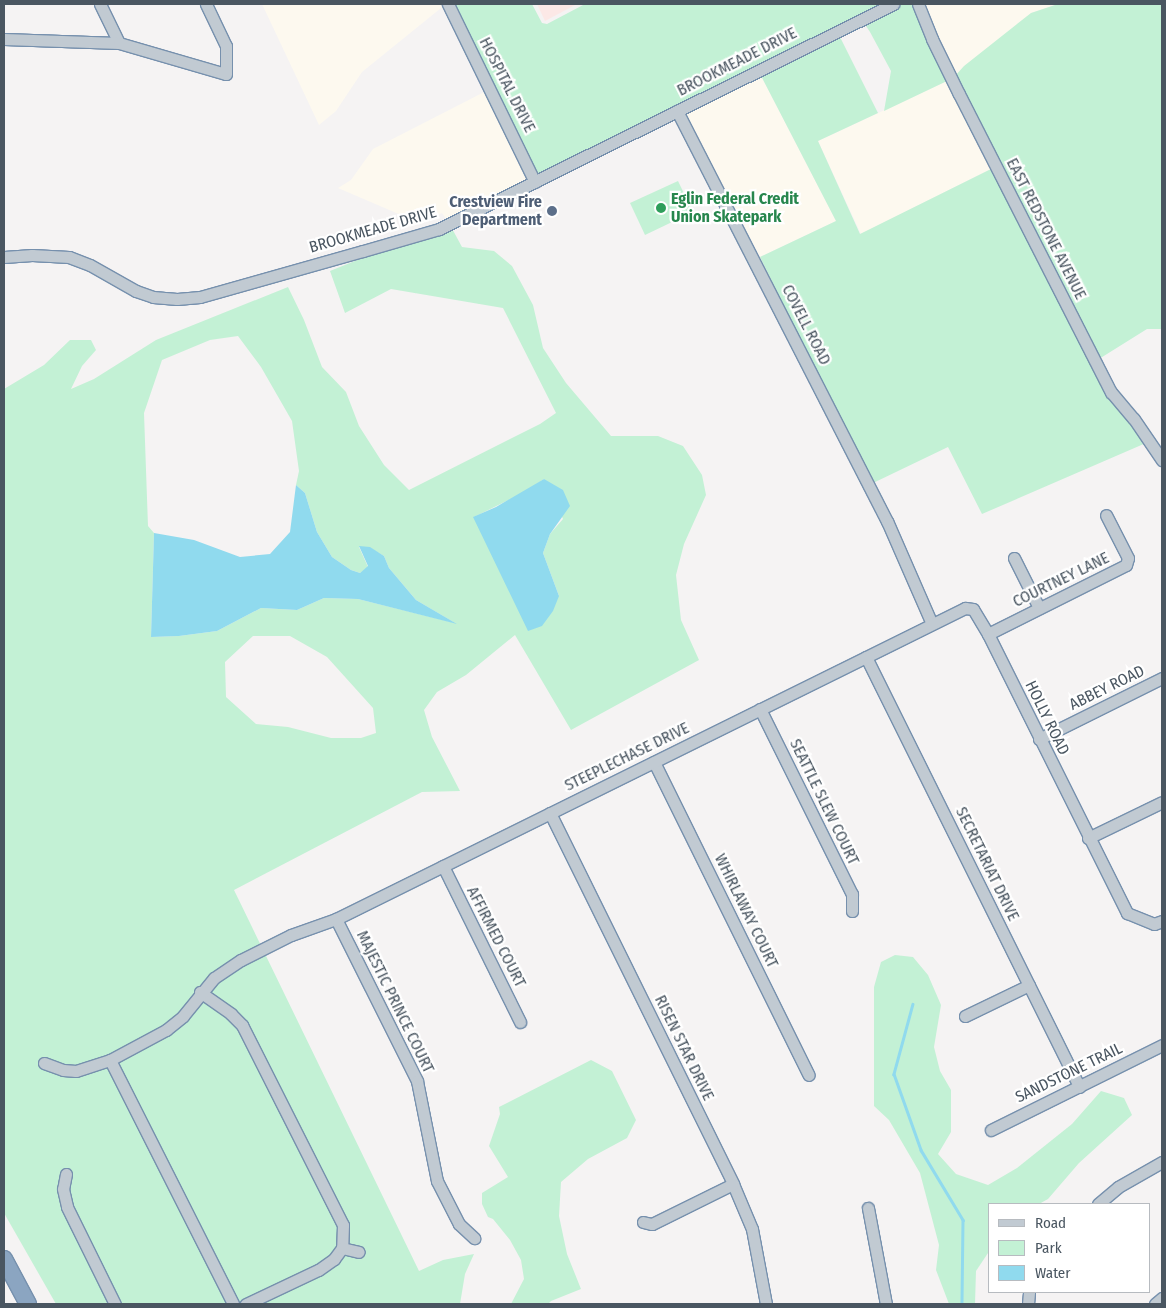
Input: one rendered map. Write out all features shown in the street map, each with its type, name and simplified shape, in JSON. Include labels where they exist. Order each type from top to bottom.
[{"type":"highway","points":[[4,1259],[28,1304]]},
{"type":"street","points":[[100,4],[119,44]]},
{"type":"street","points":[[4,39],[119,44],[226,74],[226,46],[206,4]]},
{"type":"street","name":"HOSPITAL DRIVE","points":[[448,4],[535,182]]},
{"type":"street","name":"BROOKMEADE DRIVE","points":[[4,257],[32,255],[69,258],[90,265],[136,291],[153,297],[177,299],[200,297],[439,229],[893,4]]},
{"type":"street","name":"EAST REDSTONE AVENUE","points":[[918,4],[955,86],[1111,392],[1134,420],[1162,460]]},
{"type":"street","name":"COVELL ROAD","points":[[678,111],[887,522],[932,624]]},
{"type":"street","name":"COURTNEY LANE","points":[[988,634],[1126,565],[1128,558],[1106,515]]},
{"type":"street","points":[[1014,558],[1040,608]]},
{"type":"street","name":"HOLLY ROAD","points":[[932,624],[965,608],[973,609],[988,634],[1088,838],[1128,913],[1154,924],[1162,921]]},
{"type":"street","name":"STEEPLECHASE DRIVE","points":[[44,1063],[63,1070],[76,1071],[110,1060],[166,1030],[183,1016],[200,992],[214,978],[241,960],[290,935],[336,919],[932,624]]},
{"type":"street","name":"SECRETARIAT DRIVE","points":[[866,657],[1079,1086]]},
{"type":"street","name":"ABBEY ROAD","points":[[1039,739],[1162,678]]},
{"type":"street","name":"SEATTLE SLEW COURT","points":[[760,709],[852,894],[852,911]]},
{"type":"street","name":"WHIRLAWAY COURT","points":[[654,762],[809,1075]]},
{"type":"street","points":[[1088,838],[1162,802]]},
{"type":"street","name":"RISEN STAR DRIVE","points":[[550,814],[733,1184],[752,1229],[766,1304]]},
{"type":"street","name":"AFFIRMED COURT","points":[[443,866],[520,1022]]},
{"type":"street","name":"MAJESTIC PRINCE COURT","points":[[336,919],[417,1081],[437,1181],[459,1224],[474,1238]]},
{"type":"street","points":[[965,1016],[1029,986]]},
{"type":"street","points":[[200,992],[231,1014],[242,1025],[338,1211],[343,1225],[342,1248],[334,1259],[318,1270],[246,1304]]},
{"type":"street","name":"SANDSTONE TRAIL","points":[[991,1130],[1162,1045]]},
{"type":"street","points":[[110,1060],[233,1304]]},
{"type":"street","points":[[1099,1203],[1118,1187],[1162,1162]]},
{"type":"street","points":[[66,1174],[63,1189],[67,1207],[114,1304]]},
{"type":"street","points":[[643,1222],[652,1224],[733,1184]]},
{"type":"street","points":[[868,1208],[886,1304]]},
{"type":"street","points":[[342,1248],[359,1252]]},
{"type":"street","points":[[1155,1304],[1162,1298]]},
{"type":"shaded area","points":[[262,4],[446,4],[362,72],[336,111],[319,125]]},
{"type":"shaded area","points":[[537,4],[577,4],[545,21]]},
{"type":"shaded area","points":[[923,4],[1058,4],[1031,13],[955,76]]},
{"type":"shaded area","points":[[757,68],[836,221],[760,257],[680,106]]},
{"type":"shaded area","points":[[947,81],[991,169],[861,234],[818,141]]},
{"type":"shaded area","points":[[492,88],[536,175],[449,223],[442,213],[438,215],[401,215],[338,188],[351,180],[373,149]]},
{"type":"green space","points":[[450,4],[532,4],[542,23],[547,24],[585,4],[913,4],[947,81],[884,111],[891,71],[870,32],[860,17],[836,29],[878,113],[818,141],[860,234],[991,169],[1130,422],[1146,443],[982,514],[948,447],[871,484],[760,257],[836,221],[757,68],[536,175]]},
{"type":"green space","points":[[1058,4],[1162,4],[1162,329],[1147,329],[1099,359],[955,76],[964,66],[1031,13]]},
{"type":"green space","name":"Eglin Federal Credit Union Skatepark","points":[[678,181],[693,212],[645,235],[630,203]]},
{"type":"green space","points":[[449,223],[462,247],[494,251],[512,266],[533,305],[543,348],[566,383],[611,436],[658,436],[683,446],[702,475],[706,495],[684,544],[676,575],[681,620],[699,660],[571,730],[515,635],[466,675],[437,692],[424,710],[432,737],[460,791],[422,792],[234,890],[419,1271],[443,1260],[474,1254],[465,1274],[460,1304],[56,1304],[4,1213],[4,389],[44,365],[70,340],[91,340],[96,350],[82,366],[71,389],[94,379],[156,340],[288,287],[304,320],[322,367],[346,392],[359,426],[384,465],[409,490],[540,424],[556,413],[503,308],[391,289],[345,313],[330,271]],"holes":[[[238,336],[261,367],[292,421],[299,471],[296,485],[305,493],[317,532],[332,557],[351,570],[360,573],[368,567],[359,547],[370,548],[384,556],[389,568],[416,600],[455,623],[358,599],[324,598],[297,610],[261,608],[217,631],[179,636],[151,637],[154,533],[148,526],[144,413],[162,360],[210,340]],[[544,479],[563,519],[550,534],[543,553],[559,596],[474,517],[525,492]],[[253,636],[290,636],[327,657],[373,708],[376,733],[361,738],[331,738],[288,727],[256,724],[226,697],[225,662]]]},
{"type":"green space","points":[[895,955],[913,957],[928,975],[941,1005],[934,1047],[940,1071],[951,1090],[951,1132],[938,1154],[956,1174],[988,1185],[1017,1168],[1072,1124],[1101,1091],[1124,1098],[1132,1115],[1079,1163],[1048,1199],[1041,1203],[988,1203],[988,1253],[976,1271],[975,1304],[949,1304],[936,1270],[939,1245],[920,1173],[889,1120],[874,1106],[874,987],[881,962]]},
{"type":"green space","points":[[591,1060],[612,1071],[636,1120],[627,1138],[588,1159],[561,1182],[559,1216],[567,1254],[581,1289],[548,1304],[511,1304],[524,1279],[521,1260],[510,1240],[493,1219],[488,1217],[482,1204],[482,1193],[508,1177],[489,1146],[500,1114],[499,1107]]},
{"type":"water","points":[[544,479],[563,490],[570,506],[550,534],[543,553],[559,596],[553,611],[542,626],[528,631],[473,517],[496,507]]},
{"type":"water","points":[[296,485],[305,493],[317,532],[332,557],[351,570],[360,573],[368,566],[359,546],[370,547],[384,556],[389,568],[416,600],[457,624],[358,599],[324,598],[297,610],[261,608],[217,631],[179,636],[151,637],[154,533],[194,540],[240,557],[270,554],[290,532]]},
{"type":"waterway","points":[[913,1004],[894,1074],[921,1150],[963,1220],[962,1304]]},
{"type":"place","name":"Eglin Federal Credit Union Skatepark","points":[[661,208]]},
{"type":"place","name":"Crestview Fire Department","points":[[552,211]]}]
